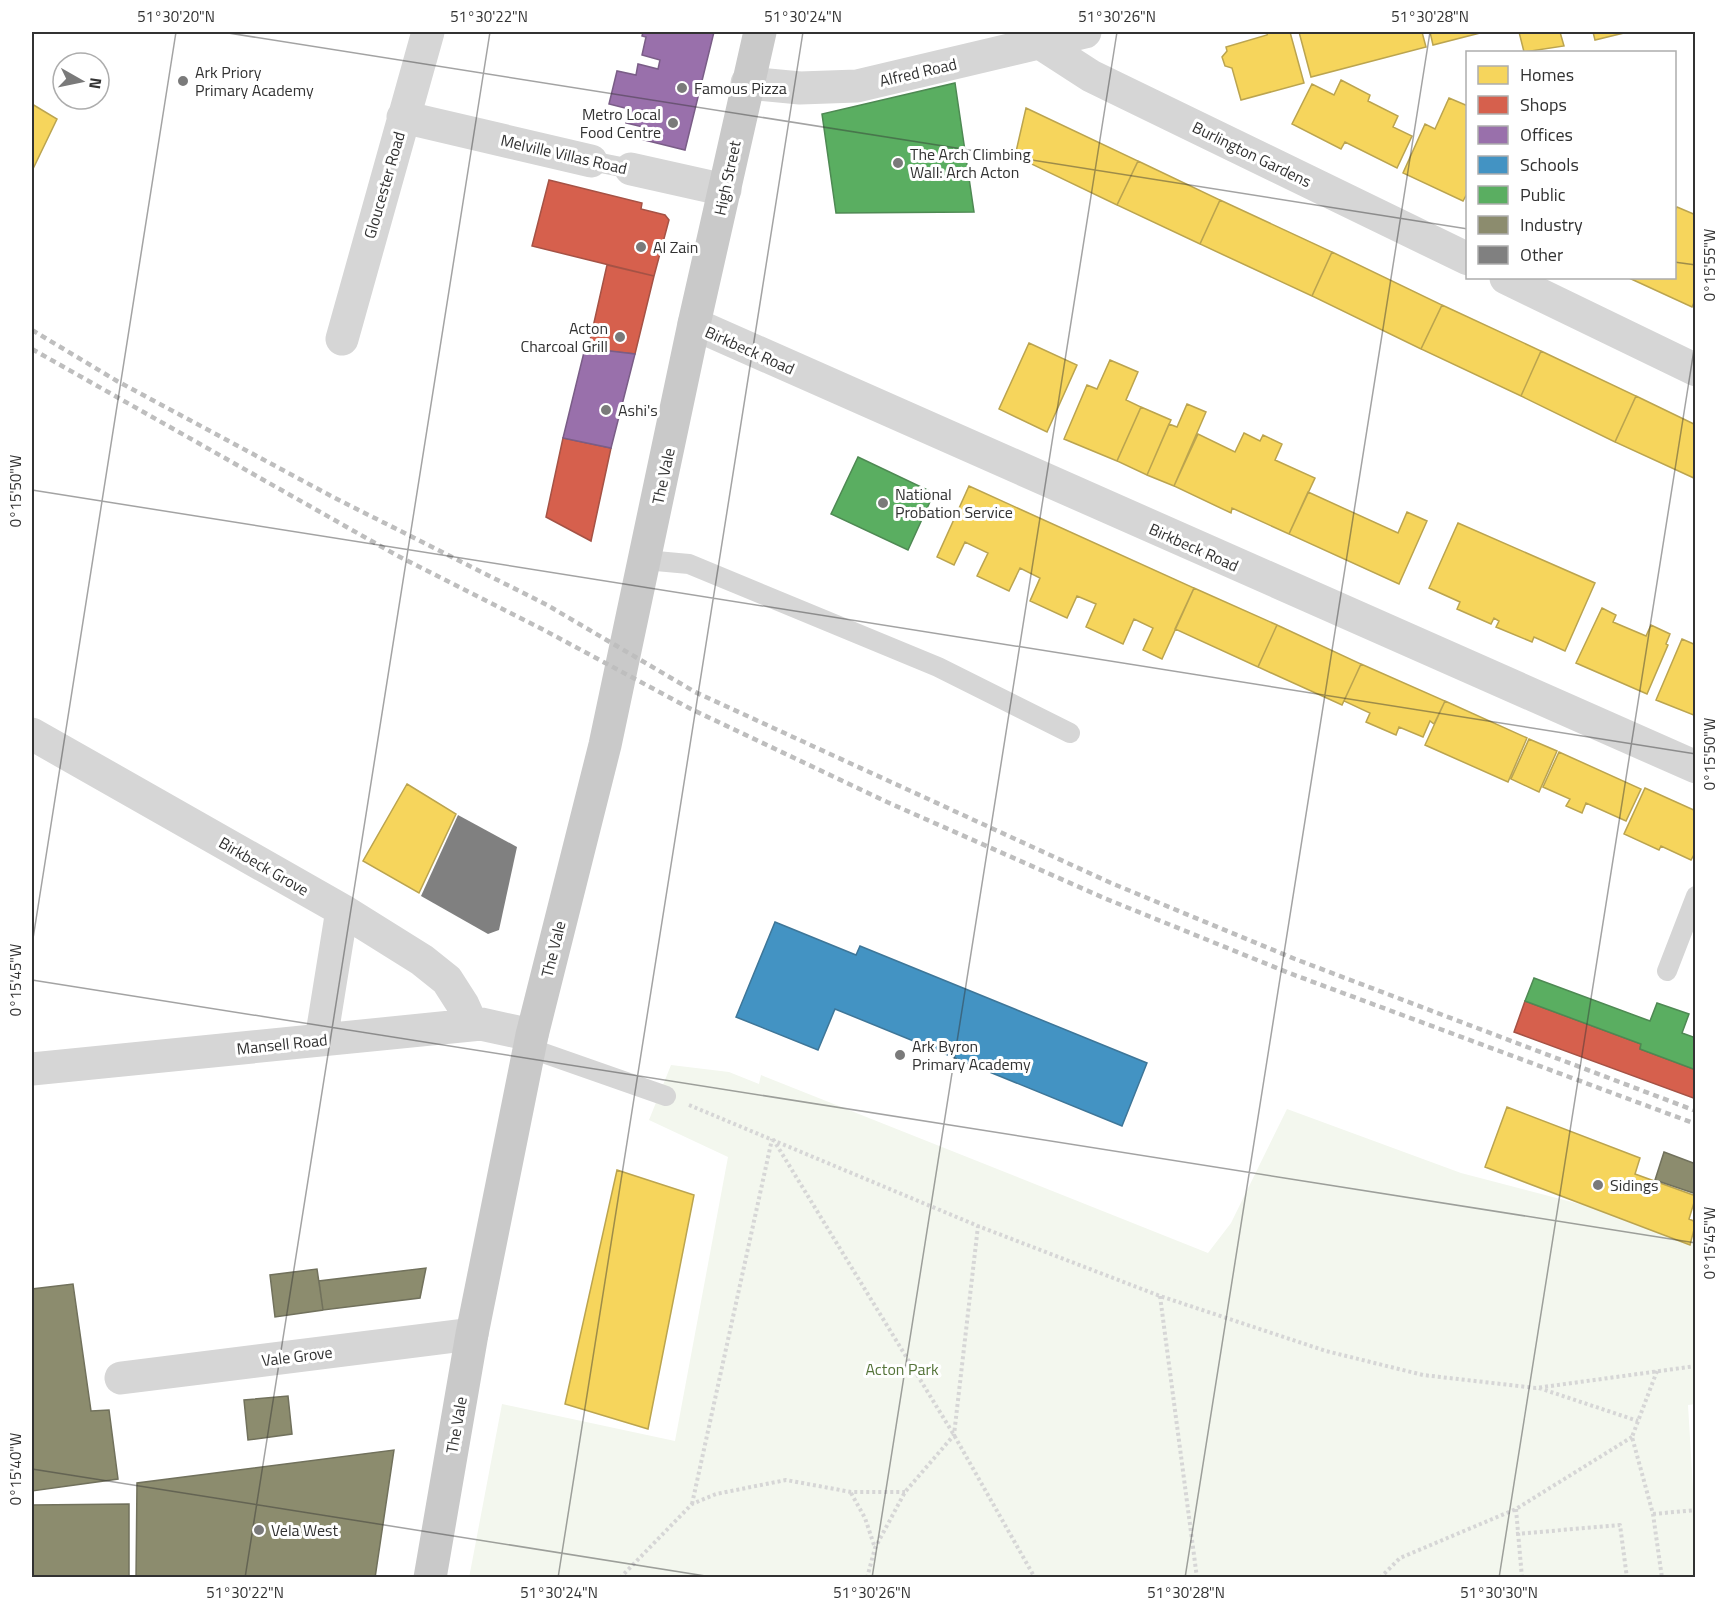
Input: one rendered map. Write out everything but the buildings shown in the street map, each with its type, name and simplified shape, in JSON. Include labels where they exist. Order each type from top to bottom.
[{"type":"main road","name":"High Street","points":[[694,324],[760,32]]},
{"type":"main road","name":"The Vale","points":[[430,1578],[472,1334],[530,1041],[605,745],[694,324]]},
{"type":"street","name":"Gloucester Road","points":[[342,339],[428,32]]},
{"type":"street","name":"Alfred Road","points":[[747,82],[800,88],[857,86],[1086,32]]},
{"type":"street","name":"Burlington Gardens","points":[[1040,43],[1091,76],[1466,259]]},
{"type":"street","name":"Melville Villas Road","points":[[403,117],[591,161]]},
{"type":"street","name":"Melville Villas Road","points":[[631,169],[725,190]]},
{"type":"street","points":[[1508,279],[1695,369]]},
{"type":"street","name":"Birkbeck Road","points":[[694,324],[1695,767]]},
{"type":"street","name":"Birkbeck Grove","points":[[32,734],[342,910],[422,960],[447,980],[464,1005],[472,1025]]},
{"type":"street","points":[[321,1040],[342,910]]},
{"type":"street","name":"Mansell Road","points":[[32,1069],[472,1025],[492,1026],[530,1041]]},
{"type":"street","name":"Vale Grove","points":[[121,1378],[472,1334]]},
{"type":"lane","name":"Melville Villas Road","points":[[591,161],[631,169]]},
{"type":"lane","points":[[645,561],[688,564],[938,667],[1070,733]]},
{"type":"lane","points":[[1667,971],[1695,896]]},
{"type":"lane","points":[[530,1041],[666,1096]]},
{"type":"path","points":[[666,1096],[773,1138],[978,1226],[1160,1296],[1326,1351],[1423,1375],[1539,1387],[1638,1421]]},
{"type":"path","points":[[773,1138],[954,1435],[1035,1578]]},
{"type":"path","points":[[692,1504],[773,1138]]},
{"type":"path","points":[[867,1578],[875,1548],[905,1492],[954,1435],[978,1226]]},
{"type":"path","points":[[1160,1296],[1197,1578]]},
{"type":"path","points":[[1539,1387],[1695,1366]]},
{"type":"path","points":[[1658,1370],[1632,1437],[1653,1514],[1662,1578]]},
{"type":"path","points":[[1380,1578],[1400,1558],[1516,1509],[1632,1437]]},
{"type":"path","points":[[620,1578],[692,1504],[716,1494],[786,1480],[851,1492],[905,1492]]},
{"type":"path","points":[[851,1492],[865,1518],[875,1548]]},
{"type":"path","points":[[1516,1509],[1516,1534],[1522,1578]]},
{"type":"path","points":[[1653,1514],[1695,1510]]},
{"type":"path","points":[[1516,1534],[1620,1525],[1627,1578]]},
{"type":"green space","name":"Acton Park","points":[[671,1065],[729,1072],[759,1084],[761,1075],[1208,1253],[1231,1223],[1287,1109],[1461,1173],[1695,1234],[1696,1404],[1688,1405],[1693,1489],[1696,1489],[1695,1577],[469,1578],[502,1404],[675,1441],[728,1157],[649,1120]]},
{"type":"railway","points":[[32,330],[117,381],[333,497],[547,605],[695,692],[1111,883],[1295,959],[1696,1111]]},
{"type":"railway","points":[[32,349],[398,556],[542,629],[691,709],[887,802],[1104,898],[1289,973],[1696,1124]]},
{"type":"place","name":"Ark Priory Primary Academy","points":[[183,81]]},
{"type":"place","name":"Famous Pizza","points":[[682,88]]},
{"type":"place","name":"Metro Local Food Centre","points":[[673,123]]},
{"type":"place","name":"The Arch Climbing Wall: Arch Acton","points":[[898,163]]},
{"type":"place","name":"Al Zain","points":[[641,247]]},
{"type":"place","name":"Acton Charcoal Grill","points":[[620,337]]},
{"type":"place","name":"Ashi's","points":[[606,410]]},
{"type":"place","name":"National Probation Service","points":[[883,503]]},
{"type":"place","name":"Ark Byron Primary Academy","points":[[900,1055]]},
{"type":"place","name":"Sidings","points":[[1598,1185]]},
{"type":"place","name":"Vela West","points":[[259,1530]]}]
